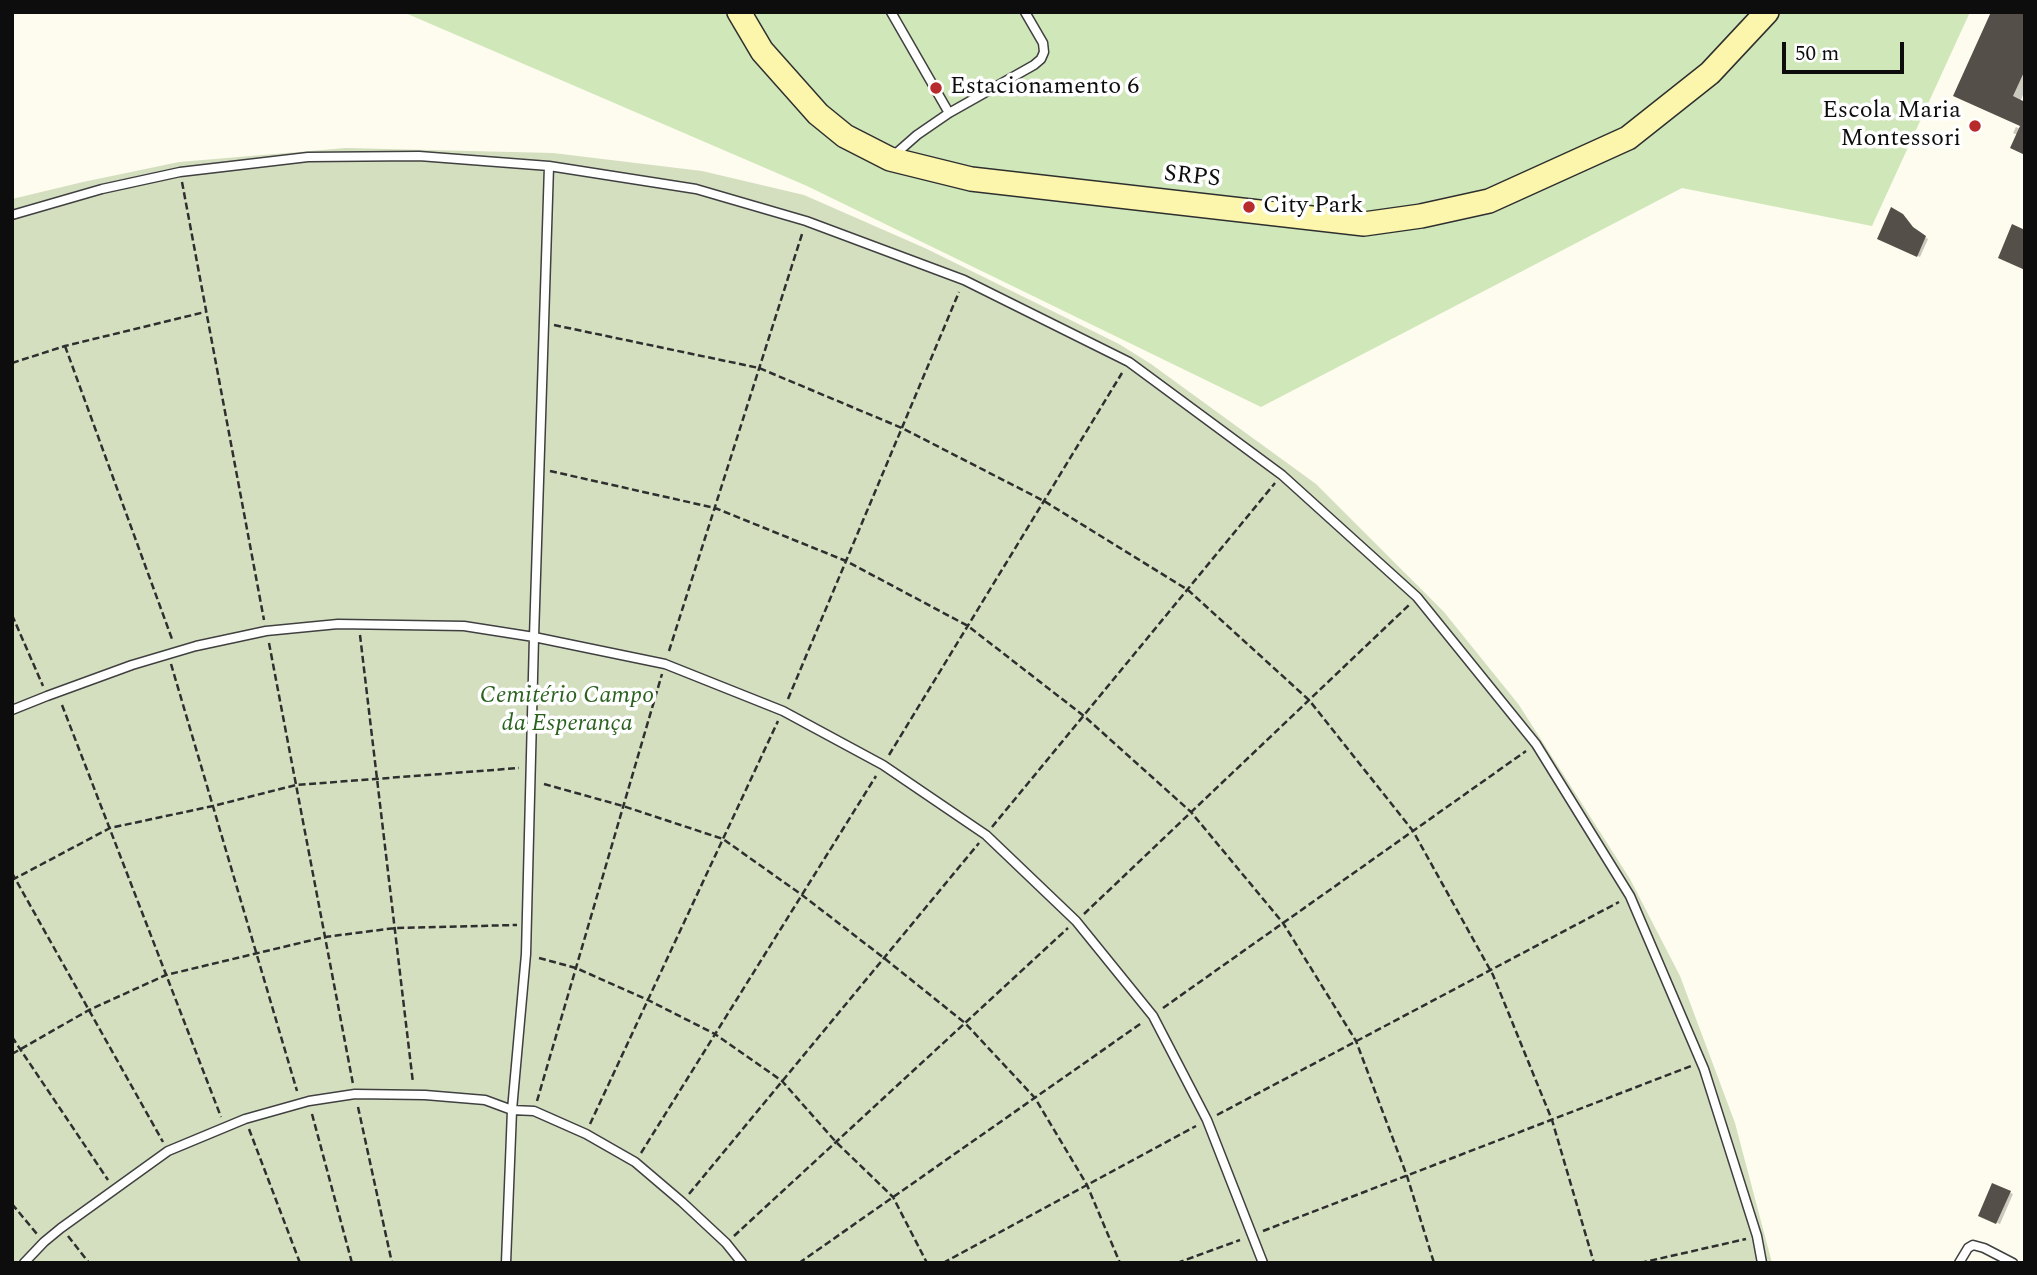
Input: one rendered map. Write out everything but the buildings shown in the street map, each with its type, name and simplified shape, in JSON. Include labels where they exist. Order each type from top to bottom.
[{"type":"main road","name":"SRPS","points":[[739,12],[762,51],[818,114],[845,136],[890,159],[971,179],[1364,224],[1421,216],[1489,201],[1628,138],[1710,73],[1767,12]]},
{"type":"lane","points":[[891,12],[948,113]]},
{"type":"lane","points":[[890,159],[948,113],[1041,59],[1044,52],[1043,43],[1025,12]]},
{"type":"lane","points":[[12,215],[102,189],[180,172],[308,157],[419,156],[550,166],[696,189],[806,221],[964,280],[1129,362],[1282,475],[1417,597],[1536,744],[1630,896],[1701,1062],[1757,1236],[1762,1263]]},
{"type":"lane","points":[[506,1263],[512,1110],[526,954],[550,166]]},
{"type":"lane","points":[[12,710],[173,653],[266,631],[338,624],[464,626],[534,637],[665,664],[783,711],[883,765],[986,835],[1076,920],[1153,1016],[1207,1120],[1263,1263]]},
{"type":"lane","points":[[24,1263],[61,1228],[168,1151],[245,1119],[305,1102],[355,1094],[485,1100],[512,1110],[534,1111],[586,1133],[635,1162],[700,1218],[742,1263]]},
{"type":"lane","points":[[1963,1260],[1968,1248],[1973,1245],[2013,1263]]},
{"type":"path","points":[[180,172],[355,1094],[392,1263]]},
{"type":"path","points":[[12,363],[65,346],[206,311]]},
{"type":"path","points":[[544,323],[759,368],[902,428],[1044,501],[1188,590],[1309,700],[1413,831],[1490,970],[1552,1119],[1594,1263]]},
{"type":"path","points":[[65,346],[173,653],[213,806],[256,953],[305,1102],[352,1263]]},
{"type":"path","points":[[540,468],[715,508],[846,561],[968,626],[1084,716],[1191,811],[1283,923],[1356,1041],[1407,1175],[1434,1263]]},
{"type":"path","points":[[12,615],[47,696]]},
{"type":"path","points":[[359,625],[415,1095]]},
{"type":"path","points":[[57,692],[225,1127]]},
{"type":"path","points":[[799,1263],[1536,744]]},
{"type":"path","points":[[14,879],[110,828],[296,785],[531,767]]},
{"type":"path","points":[[530,780],[623,806],[723,839],[802,895],[965,1023],[1035,1098],[1087,1185],[1120,1263]]},
{"type":"path","points":[[12,873],[168,1151]]},
{"type":"path","points":[[943,1263],[1630,896]]},
{"type":"path","points":[[12,1054],[89,1010],[166,975],[325,937],[395,928],[527,924]]},
{"type":"path","points":[[526,954],[576,968],[648,1000],[715,1034],[782,1081],[836,1142],[892,1198],[927,1263]]},
{"type":"path","points":[[12,1037],[114,1189]]},
{"type":"path","points":[[1178,1263],[1701,1062]]},
{"type":"path","points":[[245,1119],[300,1263]]},
{"type":"path","points":[[12,1204],[44,1242]]},
{"type":"path","points":[[61,1228],[89,1263]]},
{"type":"path","points":[[1640,1263],[1757,1236]]},
{"type":"green space","name":"City Park","points":[[403,12],[1970,12],[1872,226],[1682,188],[1261,407],[807,186]]},
{"type":"green space","name":"Cemitério Campo da Esperança","points":[[346,148],[553,153],[702,171],[804,195],[927,249],[1119,344],[1151,364],[1316,484],[1444,612],[1519,705],[1630,879],[1680,976],[1735,1123],[1772,1263],[12,1263],[12,199],[179,162]]},
{"type":"place","name":"Estacionamento 6","points":[[936,88]]},
{"type":"place","name":"Escola Maria Montessori","points":[[1975,126]]},
{"type":"place","name":"City Park","points":[[1249,207]]}]
